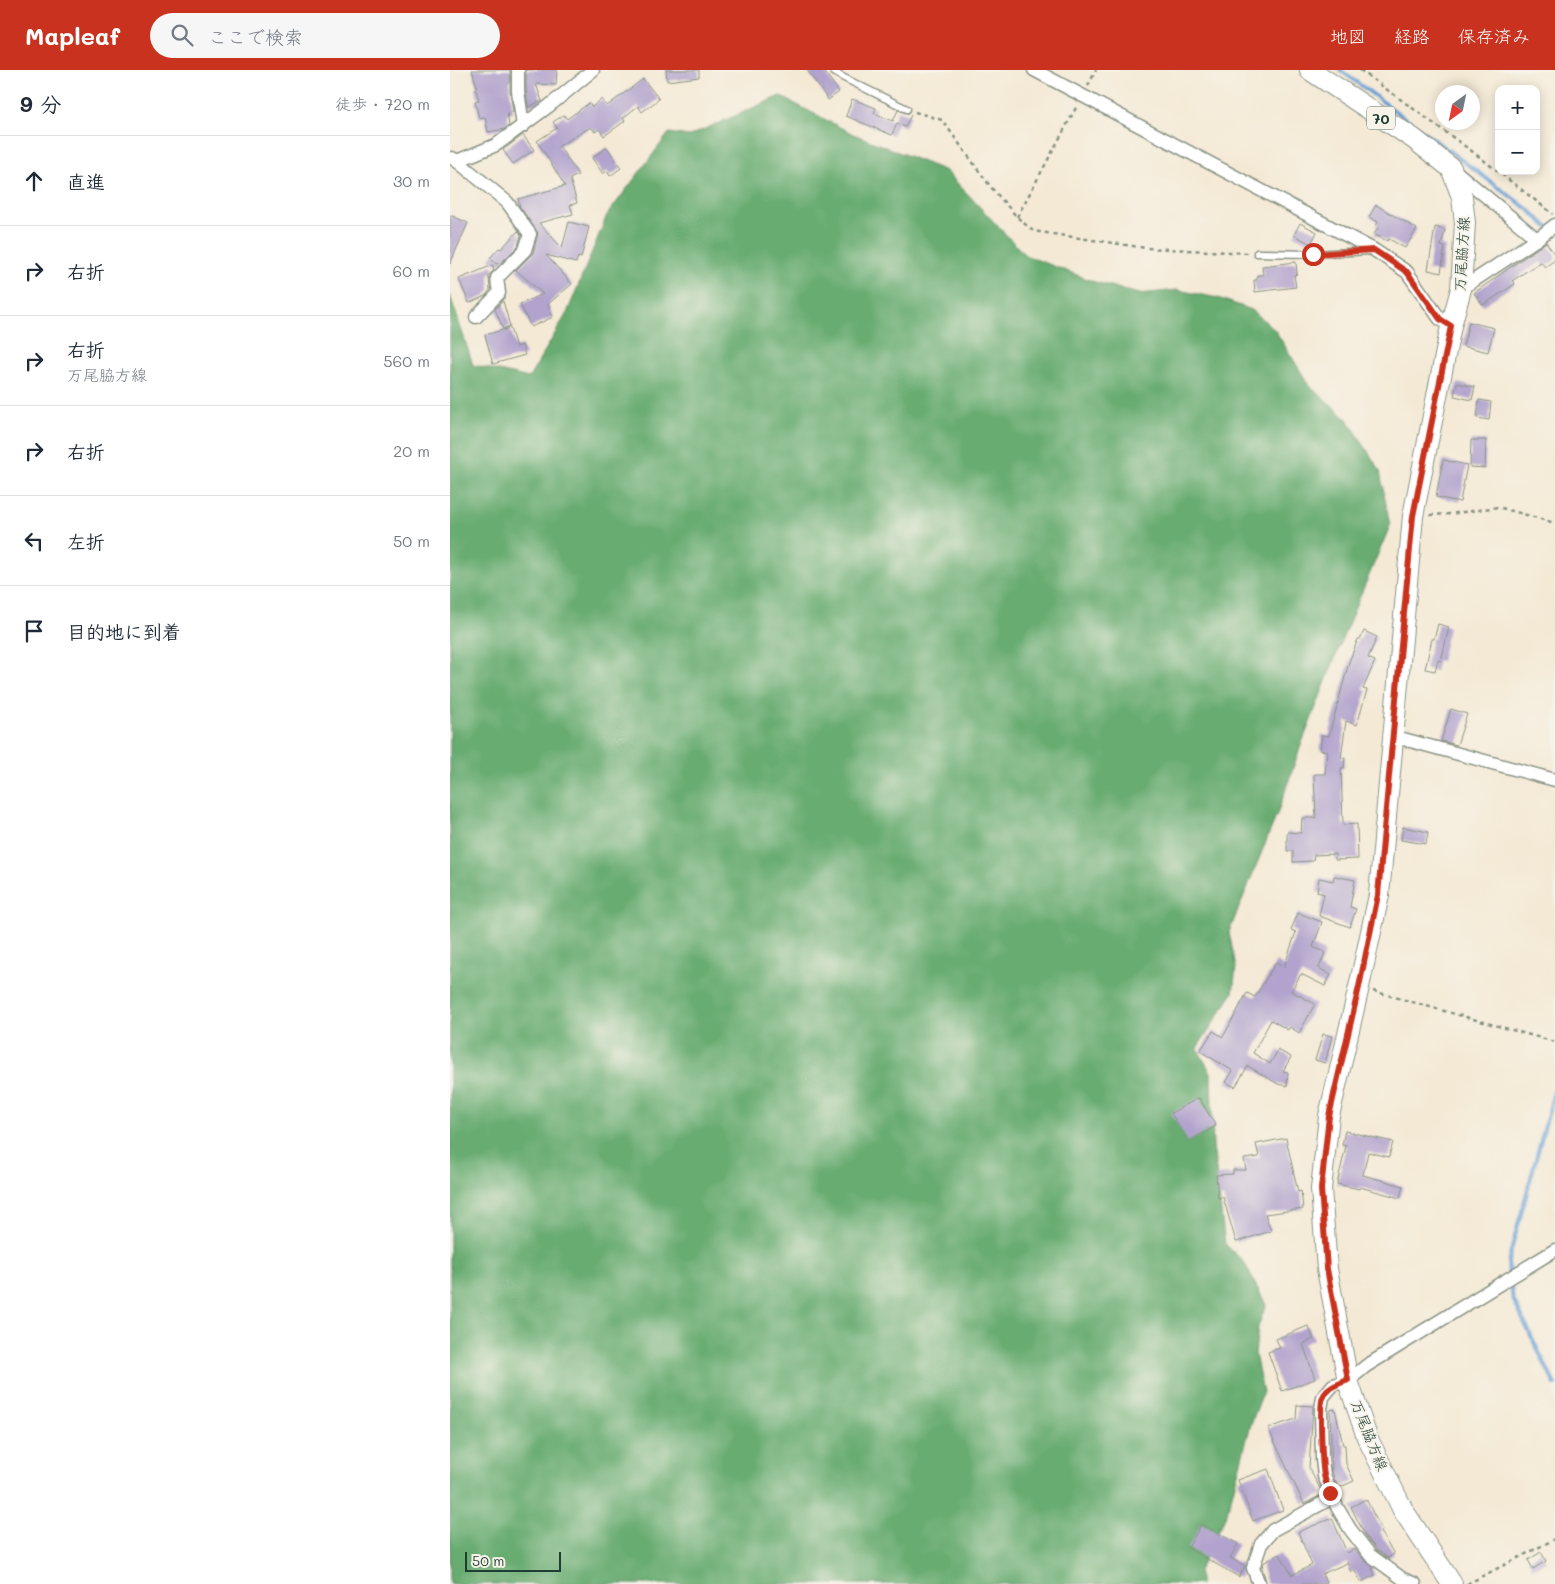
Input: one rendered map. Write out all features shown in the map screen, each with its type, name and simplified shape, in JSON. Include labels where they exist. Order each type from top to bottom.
[{"type":"main road","name":"70","points":[[1310,70],[1414,139],[1451,168]]},
{"type":"main road","name":"万尾脇方線","points":[[1451,168],[1462,197],[1465,223],[1461,289],[1451,326],[1413,516],[1378,895],[1329,1116],[1321,1189],[1327,1269],[1348,1380],[1368,1437],[1403,1510],[1452,1584]]},
{"type":"street","points":[[518,70],[518,91],[523,126]]},
{"type":"street","points":[[454,159],[496,145],[523,126],[592,70]]},
{"type":"street","points":[[1034,70],[1374,250],[1407,272],[1440,319],[1451,326]]},
{"type":"street","points":[[454,159],[507,202],[530,234],[525,250],[497,278],[499,293],[476,317]]},
{"type":"street","points":[[1451,168],[1537,240]]},
{"type":"street","points":[[1461,289],[1537,240],[1555,225]]},
{"type":"street","points":[[1392,736],[1555,780]]},
{"type":"street","points":[[1416,1584],[1400,1581],[1370,1555],[1350,1529],[1332,1498],[1324,1476],[1322,1459],[1321,1409],[1323,1397],[1333,1386],[1348,1380],[1366,1366],[1555,1250]]},
{"type":"street","points":[[1259,1584],[1253,1568],[1261,1544],[1273,1530],[1332,1498]]},
{"type":"lane","points":[[834,70],[834,72],[842,77],[907,109]]},
{"type":"lane","points":[[1257,253],[1313,254],[1374,250]]},
{"type":"path","points":[[1017,217],[1096,70]]},
{"type":"path","points":[[1360,70],[1473,152],[1555,216]]},
{"type":"path","points":[[907,109],[942,120],[990,186],[1017,217],[1033,231],[1146,248],[1257,253]]},
{"type":"path","points":[[1413,516],[1450,514],[1498,507],[1555,523]]},
{"type":"path","points":[[1359,987],[1555,1042]]},
{"type":"path","points":[[1467,1584],[1555,1539]]},
{"type":"green space","points":[[780,96],[853,134],[946,171],[1025,255],[1095,282],[1139,294],[1178,290],[1218,298],[1252,310],[1275,330],[1309,385],[1349,421],[1380,471],[1390,526],[1347,627],[1300,748],[1278,812],[1229,932],[1236,967],[1233,993],[1197,1048],[1211,1073],[1213,1145],[1225,1244],[1244,1262],[1266,1305],[1258,1327],[1255,1354],[1263,1392],[1251,1424],[1227,1513],[1198,1571],[1201,1584],[450,1584],[450,295],[473,365],[529,378],[567,313],[607,215],[669,133],[689,136]]},
{"type":"building","points":[[472,70],[510,70],[513,112],[507,113],[509,125],[505,129],[488,132],[485,117],[479,118],[475,101],[479,100]]},
{"type":"building","points":[[526,70],[557,70],[556,85],[536,84],[542,101],[528,107],[526,90]]},
{"type":"building","points":[[666,70],[699,70],[699,77],[667,81]]},
{"type":"building","points":[[807,70],[823,70],[839,92],[828,100]]},
{"type":"building","points":[[643,79],[659,99],[642,112],[638,106],[623,118],[625,121],[604,136],[599,129],[595,132],[591,127],[559,146],[578,175],[570,179],[577,203],[570,205],[573,214],[539,223],[562,248],[569,222],[589,227],[581,258],[578,257],[576,263],[546,255],[572,284],[548,304],[553,317],[531,327],[520,304],[543,294],[516,270],[533,253],[538,233],[520,207],[518,199],[565,186],[537,141],[557,128],[553,122],[564,115],[567,119],[589,103],[592,107],[602,99],[607,106]]},
{"type":"building","points":[[852,99],[876,108],[874,113],[893,121],[898,110],[911,115],[905,127],[897,123],[892,135],[846,116]]},
{"type":"building","points":[[523,135],[534,150],[513,164],[503,150]]},
{"type":"building","points":[[607,147],[621,168],[610,176],[607,171],[603,174],[592,158]]},
{"type":"building","points":[[1376,205],[1417,229],[1405,248],[1389,239],[1387,241],[1374,234],[1378,228],[1376,226],[1378,222],[1369,217]]},
{"type":"building","points":[[450,215],[468,223],[450,264]]},
{"type":"building","points":[[1300,223],[1317,232],[1311,244],[1294,235]]},
{"type":"building","points":[[1435,227],[1445,230],[1441,246],[1445,247],[1441,273],[1428,270]]},
{"type":"building","points":[[518,231],[521,235],[518,246],[501,263],[496,264],[490,258]]},
{"type":"building","points":[[1546,242],[1555,255],[1555,260],[1545,267],[1541,262],[1531,268],[1512,281],[1515,284],[1483,305],[1474,293]]},
{"type":"building","points":[[1296,262],[1297,274],[1294,275],[1296,287],[1255,292],[1254,280],[1257,280],[1257,275],[1263,275],[1262,266]]},
{"type":"building","points":[[493,265],[494,270],[489,275],[490,290],[485,296],[469,303],[459,279]]},
{"type":"building","points":[[503,301],[510,326],[503,329],[495,309]]},
{"type":"building","points":[[1469,322],[1494,328],[1488,352],[1463,346]]},
{"type":"building","points":[[510,328],[516,347],[522,345],[525,355],[493,364],[485,335]]},
{"type":"building","points":[[1457,383],[1475,387],[1472,400],[1454,396]]},
{"type":"building","points":[[1479,400],[1491,402],[1489,420],[1477,418]]},
{"type":"building","points":[[1471,440],[1486,440],[1485,468],[1470,467]]},
{"type":"building","points":[[1443,460],[1467,465],[1460,502],[1436,497]]},
{"type":"building","points":[[1438,624],[1449,627],[1441,661],[1438,660],[1435,671],[1425,669],[1432,639],[1434,639]]},
{"type":"building","points":[[1364,631],[1377,637],[1368,658],[1375,661],[1363,689],[1367,690],[1357,725],[1346,721],[1341,758],[1345,758],[1344,768],[1341,768],[1343,825],[1357,824],[1358,859],[1335,860],[1335,854],[1314,855],[1313,861],[1293,862],[1293,851],[1287,851],[1287,832],[1301,833],[1302,818],[1316,818],[1314,774],[1325,774],[1327,751],[1320,750],[1322,735],[1329,736],[1349,662],[1358,639],[1360,639]]},
{"type":"building","points":[[1451,709],[1467,714],[1457,745],[1441,741]]},
{"type":"building","points":[[1403,827],[1428,832],[1426,844],[1401,840]]},
{"type":"building","points":[[1334,876],[1355,880],[1350,907],[1356,909],[1350,927],[1319,916],[1324,894],[1317,892],[1319,878],[1333,881]]},
{"type":"building","points":[[1298,913],[1322,922],[1313,947],[1325,952],[1319,968],[1331,975],[1325,986],[1301,974],[1291,991],[1315,1004],[1299,1033],[1290,1027],[1288,1030],[1271,1020],[1253,1053],[1270,1064],[1278,1050],[1291,1057],[1283,1071],[1288,1072],[1287,1086],[1278,1084],[1248,1066],[1235,1087],[1226,1082],[1233,1071],[1200,1051],[1213,1031],[1223,1037],[1247,993],[1255,997],[1276,962],[1284,967],[1296,932],[1291,930]]},
{"type":"building","points":[[1323,1034],[1332,1036],[1325,1063],[1315,1060]]},
{"type":"building","points":[[1199,1098],[1216,1126],[1188,1142],[1171,1113]]},
{"type":"building","points":[[1345,1131],[1393,1142],[1389,1157],[1368,1152],[1363,1175],[1403,1186],[1400,1198],[1360,1187],[1359,1189],[1337,1184],[1346,1146],[1342,1145]]},
{"type":"building","points":[[1286,1138],[1298,1192],[1301,1191],[1303,1209],[1265,1214],[1271,1231],[1236,1242],[1223,1197],[1218,1198],[1216,1175],[1233,1174],[1233,1170],[1246,1170],[1244,1159],[1259,1157],[1256,1144]]},
{"type":"building","points":[[1308,1326],[1314,1339],[1303,1344],[1315,1379],[1282,1391],[1268,1352],[1280,1348],[1276,1339]]},
{"type":"building","points":[[1297,1405],[1313,1406],[1309,1468],[1323,1494],[1304,1504],[1268,1428],[1296,1419]]},
{"type":"building","points":[[1335,1409],[1343,1445],[1345,1445],[1346,1464],[1354,1481],[1338,1488],[1332,1472],[1330,1410]]},
{"type":"building","points":[[1268,1469],[1283,1510],[1253,1521],[1238,1480]]},
{"type":"building","points":[[1366,1499],[1382,1531],[1380,1532],[1394,1554],[1388,1558],[1376,1549],[1365,1535],[1351,1507]]},
{"type":"building","points":[[1332,1518],[1347,1553],[1355,1549],[1374,1568],[1372,1569],[1375,1575],[1361,1582],[1355,1571],[1351,1572],[1347,1563],[1322,1574],[1327,1584],[1267,1584],[1262,1568],[1263,1563],[1280,1554],[1292,1575],[1312,1565],[1298,1532]]},
{"type":"building","points":[[1201,1524],[1238,1544],[1230,1558],[1245,1566],[1239,1577],[1188,1548]]},
{"type":"building","points":[[1541,1552],[1546,1561],[1533,1569],[1528,1560]]},
{"type":"waterway","points":[[1340,70],[1529,210],[1555,234]]},
{"type":"waterway","points":[[1509,1275],[1508,1262],[1555,1088]]},
{"type":"waterway","points":[[1510,1282],[1513,1299],[1555,1385]]},
{"type":"route","points":[[1313,254],[1374,250],[1407,272],[1440,319],[1451,326],[1413,516],[1378,895],[1329,1116],[1321,1189],[1327,1269],[1348,1380],[1333,1386],[1323,1397],[1321,1409],[1322,1459],[1324,1476],[1330,1493]]}]
